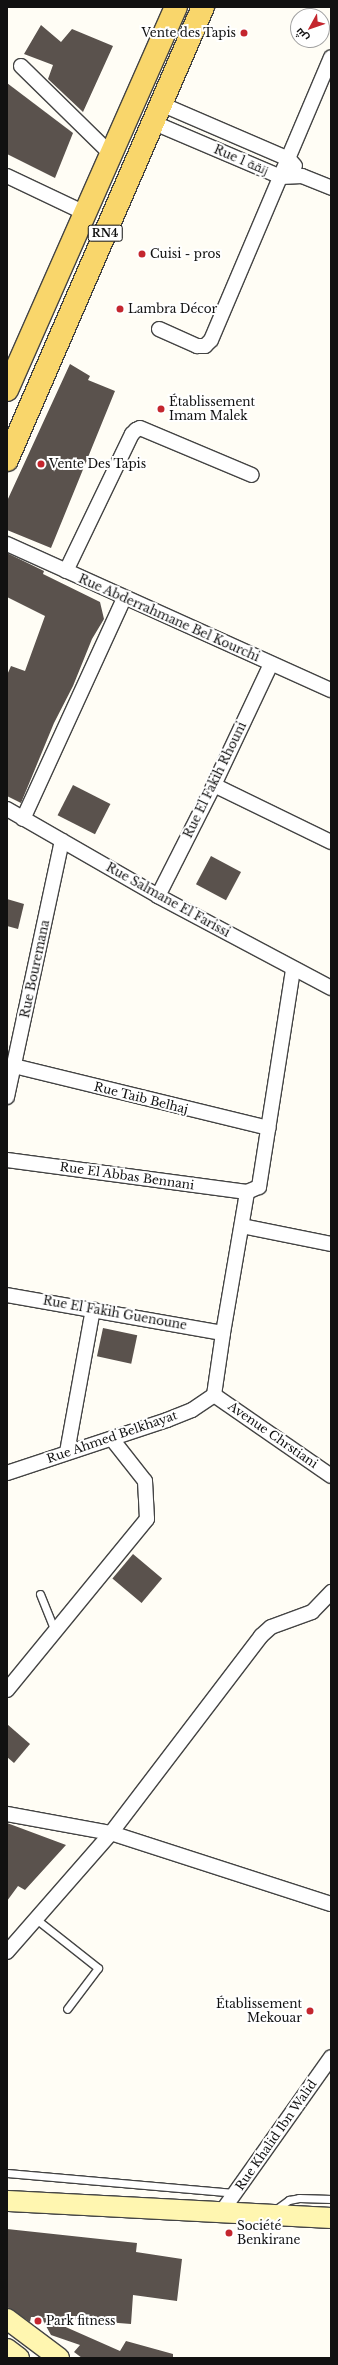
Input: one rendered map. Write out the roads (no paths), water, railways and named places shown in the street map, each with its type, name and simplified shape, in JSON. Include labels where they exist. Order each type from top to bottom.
[{"type":"main road","name":"RN4","points":[[7,390],[13,359],[85,212],[176,7]]},
{"type":"main road","name":"RN4","points":[[7,460],[203,7]]},
{"type":"street","points":[[159,329],[197,346],[205,346],[211,340],[331,57]]},
{"type":"street","points":[[21,66],[111,154]]},
{"type":"street","name":"Rue 1 زنقة","points":[[157,113],[289,159]]},
{"type":"street","name":"Rue 1 زنقة","points":[[157,113],[281,177],[302,176],[331,188]]},
{"type":"street","points":[[289,159],[302,176]]},
{"type":"street","points":[[7,176],[85,212]]},
{"type":"street","points":[[66,571],[132,434],[136,430],[140,428],[252,475]]},
{"type":"street","name":"Rue Abderrahmane Bel Kourchi","points":[[7,544],[331,690]]},
{"type":"street","points":[[23,819],[124,598]]},
{"type":"street","name":"Rue El Fakih Rhouni","points":[[158,896],[214,785],[271,664]]},
{"type":"street","points":[[214,785],[331,842]]},
{"type":"street","name":"Rue Salmane El Farissi","points":[[7,809],[158,896],[293,969],[330,985]]},
{"type":"street","name":"Rue Bouremana","points":[[7,1097],[62,841]]},
{"type":"street","points":[[214,1395],[222,1333],[247,1192],[259,1186],[293,969]]},
{"type":"street","name":"Rue Taib Belhaj","points":[[14,1066],[269,1128]]},
{"type":"street","name":"Rue El Abbas Bennani","points":[[7,1160],[247,1192]]},
{"type":"street","points":[[242,1226],[331,1244]]},
{"type":"street","name":"Rue El Fakih Guenoune","points":[[7,1295],[222,1333]]},
{"type":"street","points":[[68,1452],[93,1309]]},
{"type":"street","name":"Rue Ahmed Belkhayat","points":[[7,1473],[112,1439],[192,1410],[214,1395]]},
{"type":"street","name":"Avenue Chrstiani","points":[[214,1395],[331,1475]]},
{"type":"street","points":[[7,1690],[148,1519],[145,1481],[112,1439]]},
{"type":"street","points":[[7,1952],[111,1833],[261,1636],[271,1627],[312,1612],[331,1592]]},
{"type":"street","points":[[7,1814],[111,1833],[331,1904]]},
{"type":"street","name":"Rue Khalid Ibn Walid","points":[[220,2214],[331,2057]]},
{"type":"street","points":[[7,2201],[220,2214],[331,2218]]},
{"type":"street","points":[[7,2319],[59,2358]]},
{"type":"street","points":[[7,2349],[19,2358]]},
{"type":"lane","points":[[40,1594],[55,1631]]},
{"type":"lane","points":[[36,1919],[98,1968],[67,2010]]},
{"type":"lane","points":[[7,2173],[234,2193]]},
{"type":"lane","points":[[267,2215],[294,2199],[331,2199]]},
{"type":"place","name":"Vente des Tapis","points":[[244,33]]},
{"type":"place","name":"Cuisi - pros","points":[[142,254]]},
{"type":"place","name":"Lambra Décor","points":[[120,309]]},
{"type":"place","name":"Établissement Imam Malek","points":[[161,409]]},
{"type":"place","name":"Vente Des Tapis","points":[[41,464]]},
{"type":"place","name":"Établissement Mekouar","points":[[310,2011]]},
{"type":"place","name":"Société Benkirane","points":[[229,2233]]},
{"type":"place","name":"Park fitness","points":[[38,2321]]}]
